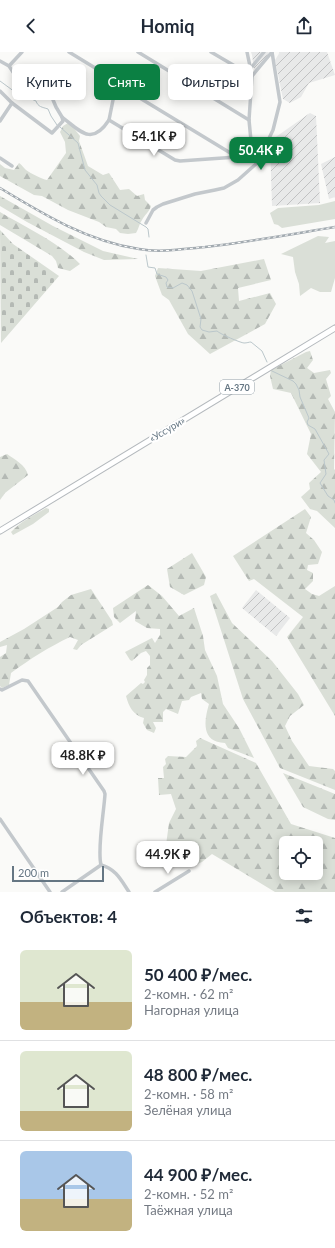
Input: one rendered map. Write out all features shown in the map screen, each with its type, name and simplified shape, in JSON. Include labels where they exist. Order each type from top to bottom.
[{"type":"highway","name":"«Уссури»","points":[[0,531],[335,328]]},
{"type":"street","points":[[9,66],[22,52]]},
{"type":"street","points":[[69,52],[94,67]]},
{"type":"street","points":[[138,52],[250,120]]},
{"type":"street","points":[[211,52],[232,64]]},
{"type":"street","points":[[247,52],[250,64]]},
{"type":"street","points":[[253,66],[264,52]]},
{"type":"street","points":[[253,75],[272,52]]},
{"type":"street","points":[[146,223],[156,207],[195,194],[224,188],[238,180],[257,163],[273,130],[280,102],[272,52]]},
{"type":"street","points":[[0,61],[9,66],[13,72],[31,79],[47,90],[52,95],[62,117],[85,134],[93,136],[98,133],[109,120],[113,100]]},
{"type":"street","points":[[0,91],[12,103],[52,133],[63,121],[62,117]]},
{"type":"street","points":[[143,100],[237,157]]},
{"type":"street","points":[[109,120],[178,161],[237,157],[251,154],[251,100]]},
{"type":"street","points":[[0,121],[12,103]]},
{"type":"street","points":[[0,158],[12,166]]},
{"type":"street","points":[[0,689],[2,690],[22,680],[28,681],[105,794],[100,849],[101,865]]},
{"type":"street","points":[[0,819],[50,892]]},
{"type":"street","points":[[62,892],[101,865],[110,867],[129,892]]},
{"type":"street","points":[[155,892],[189,871]]},
{"type":"shaded area","points":[[251,52],[269,52],[255,75],[252,55]]},
{"type":"shaded area","points":[[280,52],[327,52],[335,75],[309,83],[301,97],[290,103],[283,99],[275,60]]},
{"type":"shaded area","points":[[310,113],[316,116],[320,203],[272,206],[270,141]]},
{"type":"shaded area","points":[[335,157],[335,197],[329,199],[321,164]]},
{"type":"shaded area","points":[[256,590],[290,618],[276,636],[242,608]]},
{"type":"green space","points":[[68,123],[80,136],[79,141],[88,166],[103,175],[109,173],[120,190],[129,189],[137,196],[144,194],[145,200],[151,206],[149,211],[144,216],[136,233],[120,233],[116,229],[106,227],[99,222],[68,210],[42,196],[34,195],[0,176],[0,164],[5,168],[14,170],[19,163],[26,170],[47,180],[66,153],[65,142],[60,132],[63,126]]},
{"type":"green space","points":[[0,196],[53,226],[103,251],[138,259],[104,260],[84,252],[0,206]]},
{"type":"green space","points":[[335,201],[335,219],[282,228],[274,224],[270,213],[278,208],[319,205]]},
{"type":"green space","points":[[0,212],[52,242],[80,264],[70,271],[58,268],[56,261],[52,256],[0,225]]},
{"type":"green space","points":[[0,230],[13,244],[59,276],[1,343]]},
{"type":"green space","points":[[318,236],[329,237],[325,243],[335,241],[335,278],[331,292],[320,292],[311,288],[300,296],[293,257],[281,254]]},
{"type":"green space","points":[[264,259],[271,280],[238,288],[239,301],[270,293],[276,304],[265,324],[210,354],[188,334],[169,300],[162,295],[155,276],[158,268],[201,271]]},
{"type":"green space","points":[[310,351],[313,360],[307,368],[314,373],[330,370],[331,373],[326,379],[331,396],[328,399],[335,412],[335,528],[317,511],[310,509],[301,497],[310,489],[309,483],[321,472],[307,454],[311,434],[291,393],[273,389],[270,376],[271,370]]},
{"type":"green space","points":[[7,454],[25,468],[28,475],[5,493],[0,500],[0,457]]},
{"type":"green space","points":[[46,508],[49,509],[49,512],[33,524],[13,535],[11,532],[19,525]]},
{"type":"green space","points":[[305,509],[311,517],[306,533],[314,540],[322,552],[318,564],[308,565],[307,570],[313,573],[313,581],[305,589],[312,594],[319,596],[335,586],[335,716],[287,637],[303,617],[254,579],[249,581],[233,556]]},
{"type":"green space","points":[[192,553],[206,577],[204,585],[184,595],[170,587],[167,569]]},
{"type":"green space","points":[[148,585],[162,596],[179,616],[194,608],[203,636],[205,650],[217,676],[223,704],[239,728],[254,758],[228,748],[225,743],[217,742],[208,735],[206,730],[206,717],[209,704],[202,699],[201,693],[191,697],[189,700],[182,701],[178,714],[166,709],[163,712],[163,722],[153,722],[156,728],[154,733],[147,730],[143,723],[144,718],[134,713],[130,707],[126,696],[141,683],[143,684],[145,682],[144,680],[147,675],[147,668],[150,665],[150,656],[146,651],[141,653],[132,661],[125,652],[152,638],[155,643],[160,635],[160,629],[147,628],[135,621],[136,611],[120,623],[114,617],[113,608]]},
{"type":"green space","points":[[91,589],[112,621],[113,625],[81,645],[77,650],[73,649],[78,640],[70,637],[47,649],[11,673],[9,685],[2,688],[0,686],[0,657],[6,653],[7,645],[0,647],[0,642],[24,629],[58,607],[71,595]]},
{"type":"green space","points":[[216,593],[232,623],[272,661],[298,694],[304,705],[290,716],[285,726],[292,741],[309,766],[333,769],[335,771],[335,790],[280,768],[243,699],[210,596]]},
{"type":"green space","points":[[200,738],[256,763],[291,824],[335,838],[335,892],[275,892],[212,854],[202,862],[192,866],[191,858],[170,852],[166,845],[169,823],[176,809],[171,794],[159,795],[158,778],[164,778],[163,767],[166,764],[165,759],[168,756],[186,757],[197,746],[196,741]]},
{"type":"green space","points":[[283,773],[335,794],[335,820],[328,819],[303,807]]},
{"type":"waterway","points":[[0,81],[15,92],[36,101],[39,106],[48,109],[57,125]]},
{"type":"waterway","points":[[60,127],[78,143],[85,170],[97,185],[101,196],[110,205],[146,227],[148,229],[149,237]]},
{"type":"waterway","points":[[146,255],[148,267],[155,268],[157,274],[166,277],[168,280],[166,283],[167,287],[173,288],[182,283],[187,285],[192,291],[201,319],[200,327],[202,330],[209,332],[217,331],[242,343],[251,342],[262,351],[267,362]]},
{"type":"waterway","points":[[272,371],[293,381],[299,390],[300,397],[309,418],[307,422],[308,425],[315,429],[329,454],[324,460],[326,474],[320,483],[328,496],[334,500],[335,503]]},
{"type":"railway","points":[[0,188],[49,217],[101,240],[139,249],[155,251],[221,245],[335,227]]}]
